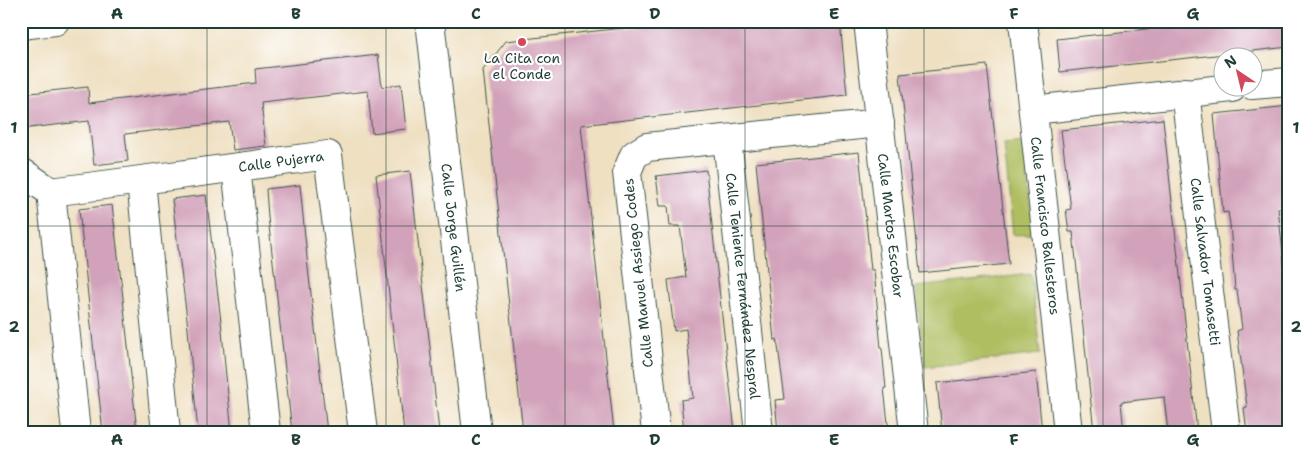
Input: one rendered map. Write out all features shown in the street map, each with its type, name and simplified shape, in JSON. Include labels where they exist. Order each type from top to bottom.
[{"type":"street","points":[[21,25],[55,21]]},
{"type":"street","name":"Calle Jorge Guillén","points":[[430,21],[478,432]]},
{"type":"street","name":"Calle Martos Escobar","points":[[868,21],[914,432]]},
{"type":"street","name":"Calle Francisco Ballesteros","points":[[1023,21],[1068,432]]},
{"type":"street","points":[[1262,84],[1289,82]]},
{"type":"street","points":[[1034,110],[1212,90]]},
{"type":"street","name":"Calle Salvador Tomasetti","points":[[1185,92],[1226,432]]},
{"type":"street","name":"Calle Manuel Assiego Codes","points":[[656,432],[627,172],[634,155],[647,147],[880,123]]},
{"type":"street","name":"Calle Teniente Fernández Nespral","points":[[727,139],[759,432]]},
{"type":"street","name":"Calle Pujerra","points":[[51,192],[328,155],[364,432]]},
{"type":"street","points":[[236,168],[266,432]]},
{"type":"street","points":[[21,173],[51,192],[76,432]]},
{"type":"street","points":[[140,180],[166,432]]},
{"type":"green space","points":[[1024,142],[1034,234],[1013,235],[1004,144]]},
{"type":"green space","points":[[1031,274],[1040,354],[925,367],[916,287]]},
{"type":"building","points":[[686,21],[840,21],[847,95],[581,125],[614,432],[523,432],[483,70],[506,41]]},
{"type":"building","points":[[1219,21],[1289,21],[1289,47],[1262,50],[1262,48],[1212,48],[1212,55],[1060,72],[1057,39]]},
{"type":"building","points":[[378,55],[382,87],[401,84],[406,129],[372,133],[368,91],[261,103],[266,146],[233,150],[229,122],[125,134],[128,161],[94,165],[89,121],[21,129],[21,94],[88,87],[89,103],[256,83],[255,69]]},
{"type":"building","points":[[987,65],[1009,264],[920,273],[900,74]]},
{"type":"building","points":[[1289,106],[1289,208],[1278,208],[1287,290],[1289,290],[1289,432],[1247,432],[1244,408],[1247,407],[1237,331],[1242,329],[1237,290],[1235,290],[1230,224],[1228,212],[1223,213],[1214,114]]},
{"type":"building","points":[[1163,119],[1197,432],[1168,432],[1164,397],[1121,402],[1124,432],[1094,432],[1073,232],[1069,232],[1066,210],[1071,209],[1061,130]]},
{"type":"building","points":[[859,152],[871,270],[874,270],[889,432],[778,432],[775,400],[785,399],[777,339],[774,340],[756,163]]},
{"type":"building","points":[[706,170],[735,432],[684,432],[681,400],[693,398],[686,329],[674,331],[668,280],[686,277],[680,226],[670,226],[668,206],[660,206],[656,176]]},
{"type":"building","points":[[410,171],[439,432],[404,432],[376,175]]},
{"type":"building","points":[[300,185],[327,432],[292,432],[268,217],[266,189]]},
{"type":"building","points":[[206,195],[232,432],[198,432],[187,319],[172,199]]},
{"type":"building","points":[[112,205],[137,432],[103,432],[91,325],[79,209]]},
{"type":"building","points":[[1036,372],[1042,432],[942,432],[937,383]]},
{"type":"place","name":"La Cita con el Conde","points":[[522,42]]}]
